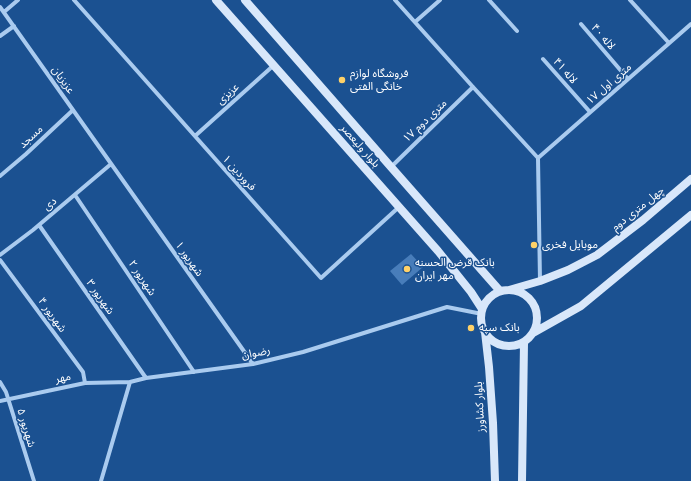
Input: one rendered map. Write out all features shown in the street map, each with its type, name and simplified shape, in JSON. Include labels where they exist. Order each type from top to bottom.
[{"type":"main road","name":"بلوار ولیعصر","points":[[216,0],[438,251],[471,292],[482,311]]},
{"type":"main road","name":"بلوار ولیعصر","points":[[245,0],[391,167],[505,291]]},
{"type":"main road","name":"چهل متری دوم","points":[[505,291],[540,281],[568,270],[597,255],[643,220],[691,179]]},
{"type":"main road","points":[[533,333],[581,306],[691,215]]},
{"type":"main road","points":[[505,291],[521,292],[530,299],[536,310],[537,322],[533,333],[524,342],[513,346],[502,346],[492,341],[482,325],[482,311],[486,302],[492,295],[505,291]]},
{"type":"main road","name":"بلوار کشاورز","points":[[485,332],[493,423],[495,481]]},
{"type":"main road","points":[[522,481],[524,342]]},
{"type":"street","points":[[4,12],[18,0]]},
{"type":"street","name":"فروردین ۱","points":[[74,0],[321,278],[399,207]]},
{"type":"street","points":[[395,0],[538,158],[540,281]]},
{"type":"street","points":[[415,22],[440,0]]},
{"type":"street","points":[[489,0],[517,31]]},
{"type":"street","points":[[630,0],[669,43]]},
{"type":"street","name":"عزیزیان","points":[[0,7],[111,164]]},
{"type":"street","name":"لاله ۴۰","points":[[581,24],[628,79]]},
{"type":"street","name":"۱۷ متری اول","points":[[538,158],[691,24]]},
{"type":"street","points":[[0,36],[14,26]]},
{"type":"street","name":"لاله ۴۱","points":[[543,59],[590,112]]},
{"type":"street","name":"عزیزی","points":[[195,136],[274,66]]},
{"type":"street","name":"۱۷ متری دوم","points":[[391,167],[473,87]]},
{"type":"street","name":"مسجد","points":[[0,176],[73,110]]},
{"type":"street","name":"دی","points":[[0,255],[39,225],[111,164]]},
{"type":"street","name":"شهریور ۱","points":[[111,164],[253,364]]},
{"type":"street","name":"شهریور ۲","points":[[75,194],[194,372]]},
{"type":"street","name":"شهریور ۳","points":[[39,225],[146,378]]},
{"type":"street","name":"شهریور ۴","points":[[0,260],[83,372],[85,383]]},
{"type":"street","name":"رضوان","points":[[130,382],[146,378],[253,364],[303,352],[447,307],[482,311]]},
{"type":"street","name":"شهریور ۵","points":[[0,382],[6,392],[34,481]]},
{"type":"street","points":[[101,481],[130,382]]},
{"type":"street","name":"مهر","points":[[0,401],[85,383],[130,382]]},
{"type":"building","name":"بانک قرض الحسنه مهر ایران","points":[[411,254],[423,267],[402,285],[390,271]]},
{"type":"place","name":"فروشگاه لوازم خانگی الفتی","points":[[342,80]]},
{"type":"place","name":"موبایل فخری","points":[[534,245]]},
{"type":"place","name":"بانک قرض الحسنه مهر ایران","points":[[407,269]]},
{"type":"place","name":"بانک سپه","points":[[471,328]]}]
